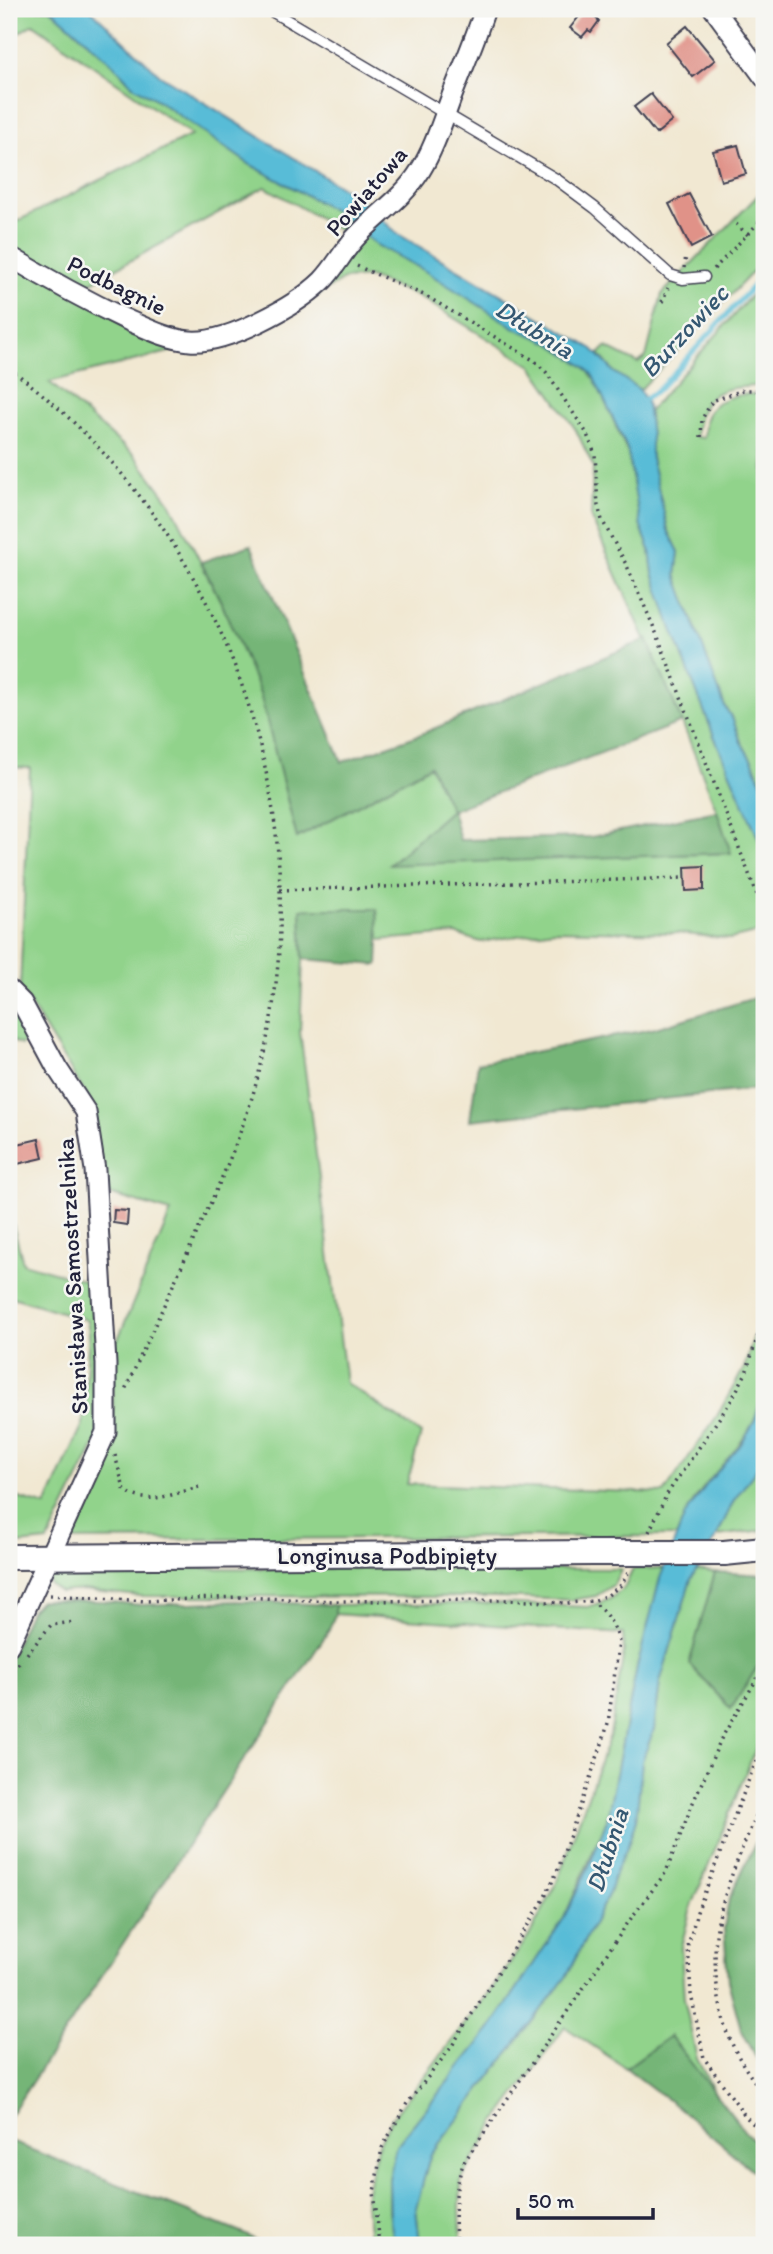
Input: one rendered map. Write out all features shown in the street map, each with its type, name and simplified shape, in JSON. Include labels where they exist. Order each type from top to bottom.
[{"type":"street","name":"Powiatowa","points":[[210,340],[285,310],[322,281],[359,234],[406,189],[421,169],[485,9]]},
{"type":"street","points":[[714,9],[764,77]]},
{"type":"street","name":"Podbagnie","points":[[9,256],[71,292],[155,332],[186,341],[210,340]]},
{"type":"street","name":"Stanisława Samostrzelnika","points":[[9,990],[23,1003],[57,1068],[86,1112],[95,1170],[106,1364],[106,1432],[9,1645]]},
{"type":"street","name":"Longinusa Podbipięty","points":[[9,1557],[724,1553],[764,1549]]},
{"type":"lane","points":[[268,9],[567,186],[670,275],[683,279],[704,277]]},
{"type":"path","points":[[760,176],[764,184]]},
{"type":"path","points":[[704,277],[764,217]]},
{"type":"path","points":[[736,225],[748,235]]},
{"type":"path","points":[[342,258],[426,296],[535,361],[546,372],[586,432],[595,454],[598,506],[602,520],[627,566],[657,638],[764,913]]},
{"type":"path","points":[[662,302],[671,280]]},
{"type":"path","points":[[9,368],[71,421],[118,470],[164,528],[200,588],[236,664],[258,736],[275,820],[280,890],[280,944],[265,1051],[250,1105],[220,1182],[123,1395]]},
{"type":"path","points":[[701,437],[702,419],[712,401],[743,390],[764,390]]},
{"type":"path","points":[[280,890],[685,878]]},
{"type":"path","points":[[654,1523],[667,1494],[731,1401],[746,1373],[764,1316]]},
{"type":"path","points":[[106,1432],[116,1458],[120,1481],[130,1495],[146,1499],[199,1487]]},
{"type":"path","points":[[35,1590],[67,1597],[146,1601],[239,1597],[334,1601],[511,1600],[567,1603],[593,1601],[608,1595],[621,1585],[629,1572]]},
{"type":"path","points":[[380,2245],[374,2192],[382,2148],[406,2105],[450,2049],[543,1901],[603,1741],[619,1642],[617,1630],[610,1618],[593,1601]]},
{"type":"path","points":[[9,1675],[51,1625],[74,1622]]},
{"type":"path","points":[[456,2245],[454,2206],[459,2173],[464,2162],[632,1917],[666,1872],[721,1739],[764,1667]]},
{"type":"path","points":[[764,1741],[697,1912],[688,1946],[691,1994],[704,2058],[746,2117],[764,2134]]},
{"type":"path","points":[[764,1796],[728,1886],[718,1920],[715,1961],[722,2015],[734,2048],[750,2077],[764,2094]]},
{"type":"green space","points":[[9,9],[51,9],[114,65],[133,86],[249,164],[339,213],[358,228],[352,237],[265,187],[77,290],[9,249],[9,225],[192,135],[33,24],[9,39]]},
{"type":"green space","points":[[764,189],[764,260],[640,390],[614,372],[599,354],[606,347],[638,363],[646,357],[662,294]]},
{"type":"green space","points":[[366,235],[376,245],[550,343],[585,367],[596,381],[628,453],[641,527],[672,629],[714,736],[764,851],[764,931],[730,939],[677,933],[553,930],[481,942],[456,934],[379,940],[376,909],[301,909],[303,959],[300,1032],[346,1383],[421,1434],[407,1484],[664,1493],[717,1416],[744,1368],[764,1304],[764,1390],[752,1425],[694,1500],[677,1536],[68,1540],[75,1513],[114,1431],[111,1341],[118,1339],[171,1212],[102,1192],[88,1098],[20,988],[30,768],[9,767],[9,260],[200,347],[177,350],[49,382],[134,455],[171,504],[222,604],[260,693],[297,838],[430,765],[452,810],[390,864],[730,853],[717,811],[682,722],[591,517],[593,466],[576,430],[532,366],[418,296],[369,277],[344,279],[292,311]]},
{"type":"green space","points":[[764,281],[764,381],[757,385],[731,388],[714,395],[703,408],[696,437],[704,438],[708,413],[721,401],[743,395],[764,396],[764,788],[725,707],[676,575],[679,552],[668,530],[651,458],[649,411]]},
{"type":"green space","points":[[251,545],[342,762],[419,735],[647,639],[682,722],[452,810],[460,840],[591,837],[717,811],[731,853],[389,865],[451,810],[430,766],[297,838],[260,693],[201,562]]},
{"type":"green space","points":[[301,909],[377,909],[378,965],[303,959]]},
{"type":"green space","points":[[764,995],[764,1088],[470,1120],[478,1063],[652,1029]]},
{"type":"green space","points":[[9,1000],[33,1034],[21,1045],[9,1039]]},
{"type":"green space","points":[[9,1216],[23,1263],[92,1283],[97,1297],[101,1433],[48,1541],[9,1545],[9,1495],[46,1506],[83,1424],[89,1332],[87,1320],[9,1296]]},
{"type":"green space","points":[[764,1459],[764,1530],[717,1536],[734,1500]]},
{"type":"green space","points":[[66,1568],[622,1569],[613,1585],[596,1596],[572,1600],[495,1597],[140,1596],[83,1590],[60,1592],[50,1585],[49,1579],[54,1573]]},
{"type":"green space","points":[[664,1568],[637,1667],[607,1820],[564,1918],[491,2028],[396,2147],[389,2179],[389,2212],[395,2245],[371,2245],[365,2199],[377,2148],[390,2121],[497,1982],[530,1934],[555,1887],[610,1735],[624,1652],[623,1634],[335,1614],[335,1605],[495,1603],[588,1607],[610,1599],[624,1588],[633,1569]]},
{"type":"green space","points":[[696,1570],[715,1572],[690,1664],[731,1708],[764,1656],[764,1728],[690,1911],[681,1947],[684,1998],[697,2059],[716,2095],[670,2036],[626,2068],[565,2027],[497,2120],[461,2180],[461,2245],[420,2245],[416,2208],[430,2156],[566,1977],[609,1893],[636,1820],[642,1761],[654,1729],[660,1682]]},
{"type":"green space","points":[[715,1572],[764,1575],[764,1656],[731,1709],[689,1664]]},
{"type":"green space","points":[[40,1600],[141,1605],[237,1601],[335,1605],[335,1614],[329,1630],[9,2117],[9,1658],[30,1611]]},
{"type":"green space","points":[[764,1825],[764,2072],[741,2029],[728,1981],[724,1929],[729,1899]]},
{"type":"green space","points":[[670,2036],[746,2133],[764,2148],[764,2180],[626,2068]]},
{"type":"green space","points":[[9,2141],[246,2235],[264,2245],[9,2245]]},
{"type":"water","name":"Dłubnia","points":[[51,9],[90,9],[160,75],[357,197],[398,234],[593,349],[614,372],[640,390],[647,404],[651,458],[668,530],[679,552],[676,575],[725,707],[764,788],[764,851],[714,736],[672,629],[641,527],[627,448],[593,376],[585,367],[550,343],[517,329],[420,268],[376,245],[339,213],[249,164],[133,86],[114,65]]},
{"type":"water","name":"Dłubnia","points":[[764,1391],[764,1459],[734,1500],[717,1536],[691,1579],[660,1682],[654,1729],[642,1761],[636,1820],[609,1893],[566,1977],[430,2156],[416,2208],[420,2245],[395,2245],[390,2220],[389,2179],[396,2146],[491,2028],[564,1918],[607,1820],[637,1667],[660,1578],[685,1515],[741,1444],[754,1422]]},
{"type":"building","points":[[585,9],[599,21],[591,32],[588,30],[582,37],[570,28]]},
{"type":"building","points":[[687,26],[715,60],[693,77],[666,43]]},
{"type":"building","points":[[651,94],[672,121],[656,134],[634,107]]},
{"type":"building","points":[[738,145],[746,174],[721,181],[713,151]]},
{"type":"building","points":[[689,194],[712,237],[691,248],[669,204]]},
{"type":"building","points":[[704,866],[704,890],[686,891],[685,867]]},
{"type":"building","points":[[39,1139],[43,1158],[9,1166],[9,1146]]},
{"type":"building","points":[[114,1210],[128,1211],[127,1225],[113,1223]]},
{"type":"waterway","name":"Burzowiec","points":[[641,402],[660,388],[764,274]]}]
